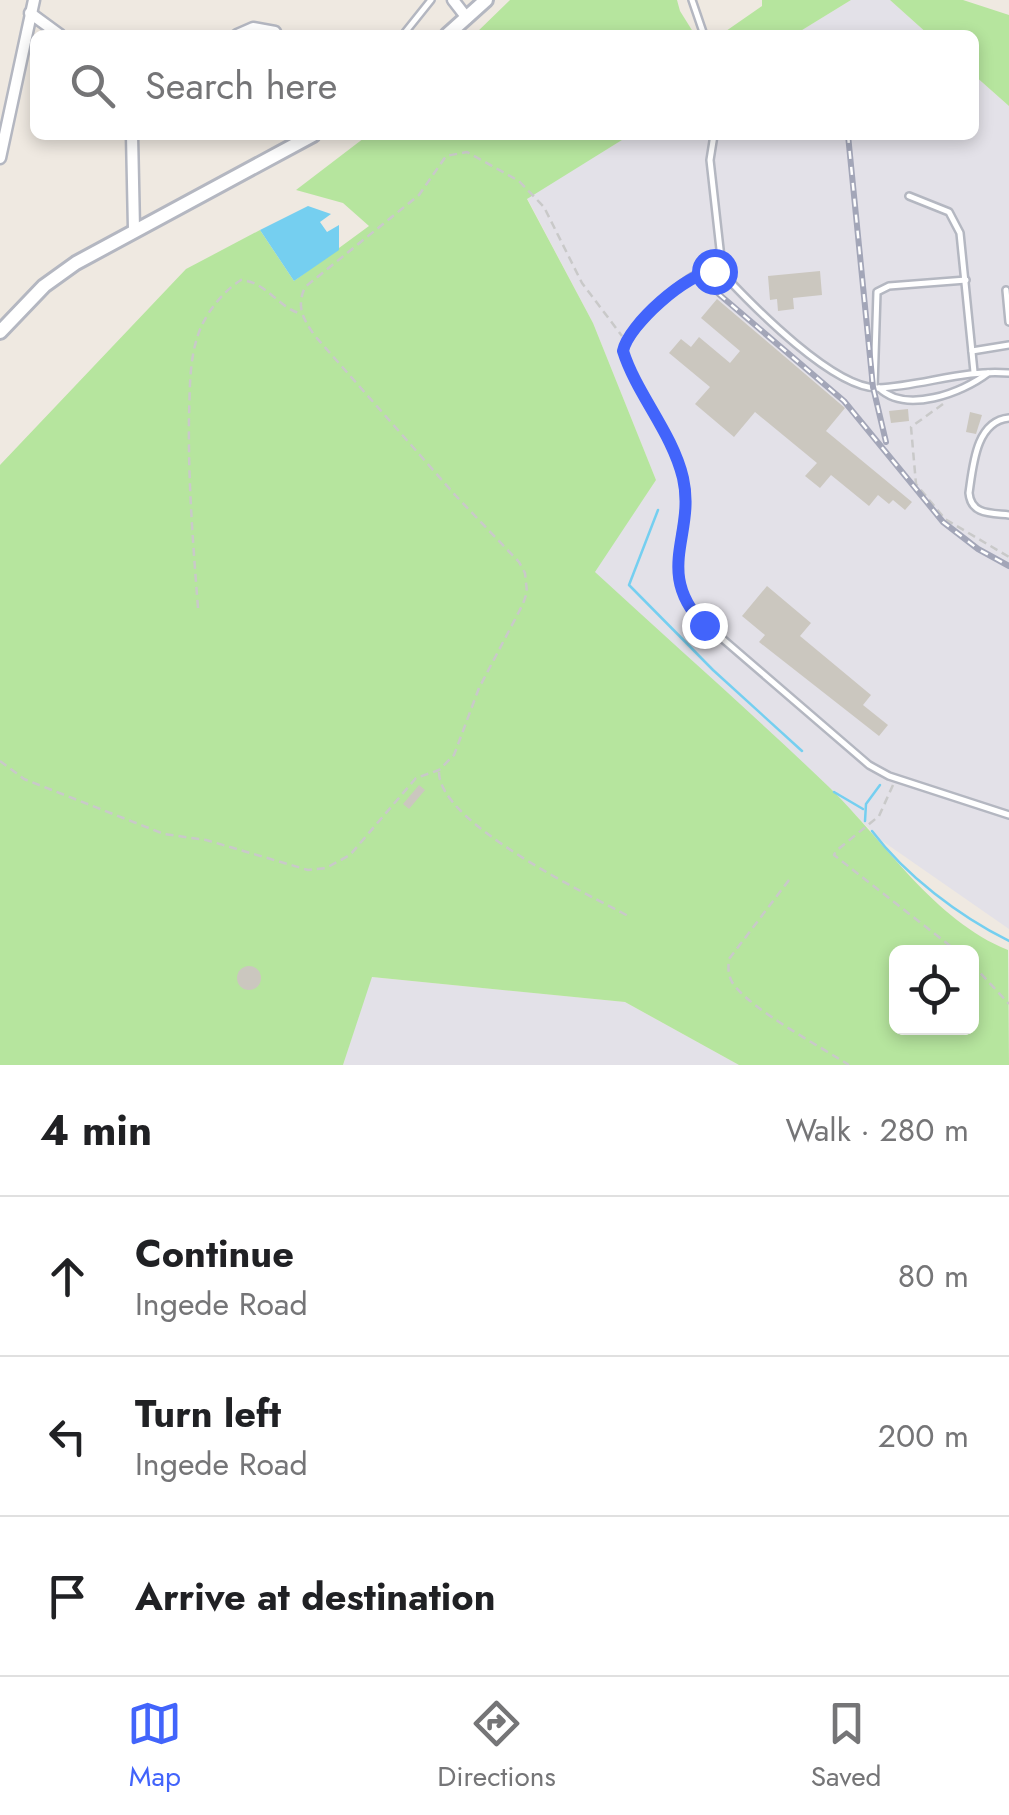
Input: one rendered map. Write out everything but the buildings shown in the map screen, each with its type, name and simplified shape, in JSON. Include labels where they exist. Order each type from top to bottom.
[{"type":"street","points":[[0,158],[34,0]]},
{"type":"street","points":[[453,0],[467,18]]},
{"type":"street","points":[[453,30],[486,0]]},
{"type":"street","points":[[30,13],[53,30]]},
{"type":"street","points":[[132,140],[134,229]]},
{"type":"street","points":[[0,332],[44,286],[134,229],[303,140]]},
{"type":"lane","points":[[407,30],[431,0]]},
{"type":"lane","points":[[692,0],[702,30]]},
{"type":"lane","points":[[713,140],[710,160],[721,258],[719,272]]},
{"type":"lane","points":[[909,196],[938,206],[956,223],[966,280],[974,372]]},
{"type":"lane","points":[[990,372],[961,392],[897,399],[877,388],[850,382],[829,370],[719,272],[709,270],[684,282],[626,341],[624,356],[649,400],[682,478],[684,498],[677,574],[688,606],[704,625],[878,771],[1009,816]]},
{"type":"lane","points":[[877,388],[877,292],[890,286],[966,280]]},
{"type":"lane","points":[[1006,290],[1009,322]]},
{"type":"lane","points":[[972,351],[1009,344]]},
{"type":"lane","points":[[877,388],[974,372],[1009,373]]},
{"type":"lane","points":[[1009,418],[994,421],[984,429],[969,493],[971,503],[979,511],[1009,515]]},
{"type":"path","points":[[0,761],[24,779],[164,834],[206,840],[308,870],[326,868],[350,855],[416,778],[439,770],[454,754],[479,688],[523,604],[526,578],[519,562],[314,336],[302,314],[302,293],[308,281],[419,195],[446,156],[462,152],[519,181],[544,207],[582,283],[626,341]]},
{"type":"path","points":[[198,608],[188,452],[194,348],[202,323],[229,288],[241,280],[260,284],[290,311],[302,314]]},
{"type":"path","points":[[961,392],[910,427],[916,484],[945,519],[1009,557]]},
{"type":"path","points":[[439,770],[439,780],[450,801],[477,828],[560,880],[630,917]]},
{"type":"path","points":[[896,778],[879,816],[834,855],[949,945]]},
{"type":"path","points":[[789,880],[729,959],[728,972],[749,999],[849,1065]]},
{"type":"path","points":[[979,972],[1009,1004]]},
{"type":"shaded area","points":[[851,0],[890,0],[923,30],[802,30]]},
{"type":"shaded area","points":[[979,79],[1009,106],[1009,929],[878,838],[594,572],[656,480],[593,323],[527,198],[622,140],[979,140]]},
{"type":"shaded area","points":[[371,977],[625,1002],[739,1065],[343,1065]]},
{"type":"green space","points":[[510,0],[677,0],[692,30],[479,30]]},
{"type":"green space","points":[[762,0],[851,0],[802,30],[727,30],[762,6]]},
{"type":"green space","points":[[890,0],[963,0],[1009,15],[1009,106],[979,79],[979,30],[923,30]]},
{"type":"green space","points":[[361,140],[622,140],[527,199],[593,323],[656,480],[595,572],[830,788],[934,900],[981,937],[1008,950],[1009,1065],[739,1065],[625,1002],[372,977],[343,1065],[0,1065],[0,465],[186,269],[260,230],[294,281],[369,226],[343,203],[296,190]]},
{"type":"water","points":[[308,206],[331,214],[320,222],[327,232],[339,225],[339,250],[294,281],[260,230]]},
{"type":"waterway","points":[[658,510],[629,585],[713,670],[802,751]]},
{"type":"waterway","points":[[865,821],[866,804],[880,785]]},
{"type":"waterway","points":[[834,792],[863,809]]},
{"type":"waterway","points":[[872,831],[934,894],[1009,941]]},
{"type":"railway","points":[[848,140],[873,387],[886,442]]},
{"type":"railway","points":[[707,284],[844,401],[943,522],[978,549],[1009,566]]},
{"type":"route","points":[[704,625],[688,606],[677,574],[684,498],[682,478],[671,446],[623,351],[627,338],[674,290],[694,276],[714,271]]}]
